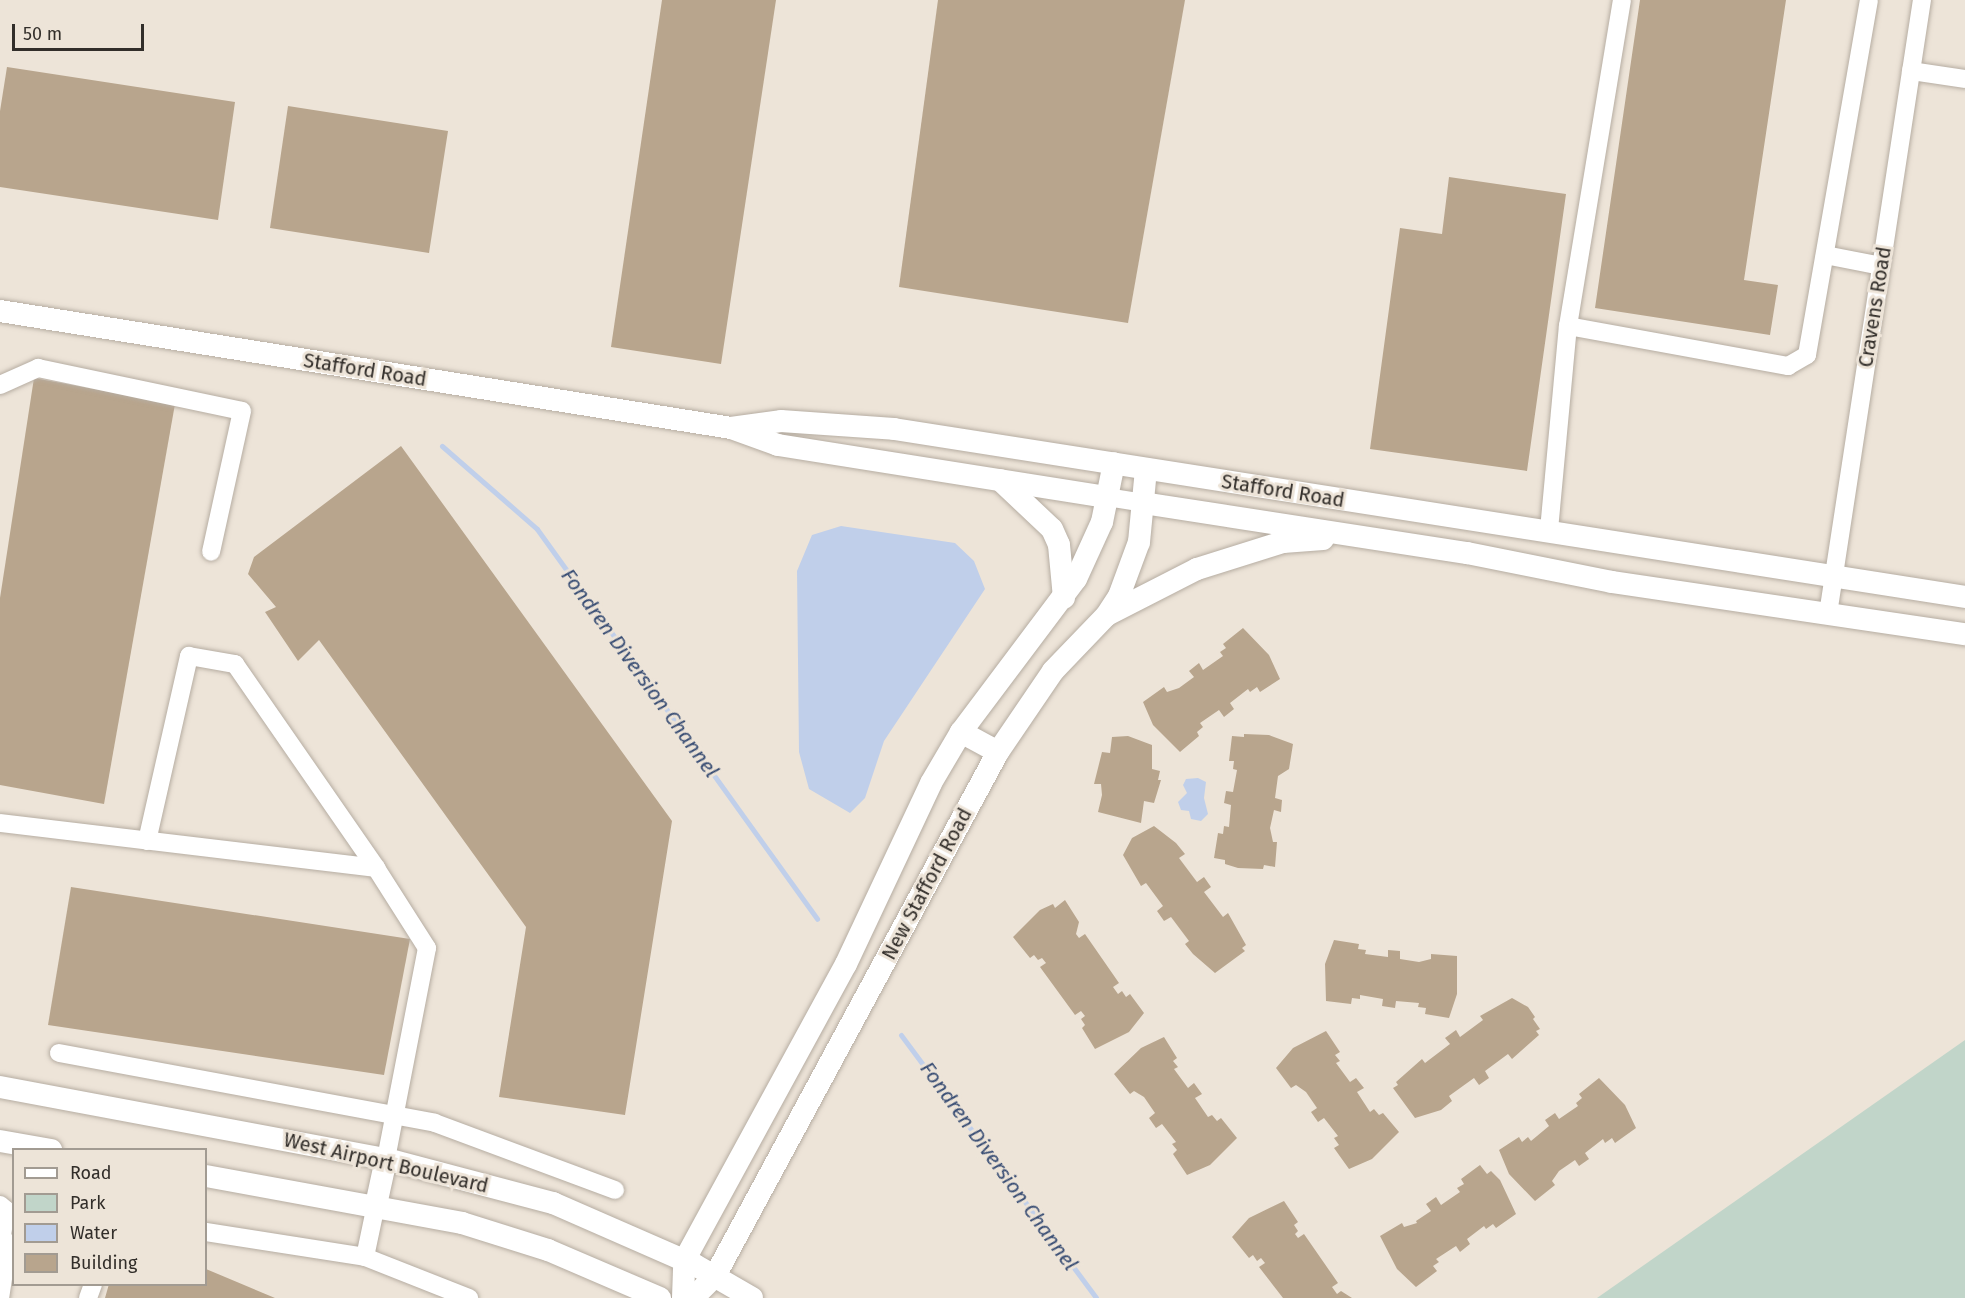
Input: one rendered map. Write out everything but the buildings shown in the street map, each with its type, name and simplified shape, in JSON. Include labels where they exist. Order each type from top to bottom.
[{"type":"main road","name":"Stafford Road","points":[[0,310],[731,428],[778,446],[1107,497]]},
{"type":"main road","name":"Stafford Road","points":[[731,428],[781,421],[894,429],[1965,597]]},
{"type":"main road","name":"New Stafford Road","points":[[684,1261],[846,963],[931,783],[961,732],[1064,598],[1089,554],[1107,497],[1114,463]]},
{"type":"main road","name":"New Stafford Road","points":[[693,1298],[715,1276],[998,752],[1053,671],[1106,616],[1130,573],[1139,542],[1146,469]]},
{"type":"main road","points":[[1000,480],[1052,529],[1059,545],[1064,598]]},
{"type":"main road","name":"Stafford Road","points":[[1143,502],[1359,536],[1680,592],[1828,614]]},
{"type":"main road","points":[[1106,616],[1197,569],[1232,557],[1283,542],[1359,536]]},
{"type":"main road","points":[[1828,614],[1965,634]]},
{"type":"main road","points":[[961,732],[998,752]]},
{"type":"main road","name":"West Airport Boulevard","points":[[0,1087],[386,1159],[553,1203],[684,1261],[752,1298]]},
{"type":"main road","points":[[0,1141],[45,1148]]},
{"type":"main road","points":[[376,1205],[386,1159]]},
{"type":"main road","name":"West Airport Boulevard","points":[[207,1176],[376,1205],[462,1223],[548,1250],[660,1298]]},
{"type":"main road","points":[[682,1298],[684,1261]]},
{"type":"street","points":[[1549,530],[1568,326],[1622,0]]},
{"type":"street","points":[[1568,326],[1788,366],[1807,355],[1869,0]]},
{"type":"street","name":"Cravens Road","points":[[1828,614],[1922,0]]},
{"type":"street","points":[[1911,71],[1965,79]]},
{"type":"street","points":[[1825,255],[1881,266]]},
{"type":"street","points":[[0,385],[38,368],[242,411],[211,552]]},
{"type":"street","points":[[1107,497],[1143,502]]},
{"type":"street","points":[[147,841],[189,656],[235,664],[376,868],[427,948],[386,1159]]},
{"type":"street","points":[[0,823],[376,868]]},
{"type":"street","points":[[59,1053],[435,1123],[615,1190]]},
{"type":"street","points":[[0,1205],[6,1210],[2,1236],[8,1246],[0,1298]]},
{"type":"street","points":[[365,1257],[376,1205]]},
{"type":"street","points":[[207,1233],[365,1257],[469,1298]]},
{"type":"green space","points":[[1965,1040],[1965,1298],[1597,1298]]},
{"type":"water","points":[[841,526],[955,543],[974,561],[985,589],[884,741],[865,798],[850,813],[809,789],[799,752],[797,571],[812,535]]},
{"type":"water","points":[[1198,778],[1206,782],[1204,798],[1208,814],[1201,821],[1191,819],[1189,811],[1181,810],[1178,802],[1187,793],[1183,785],[1186,779]]},
{"type":"waterway","name":"Fondren Diversion Channel","points":[[442,446],[537,529],[817,919]]},
{"type":"waterway","name":"Fondren Diversion Channel","points":[[901,1035],[1096,1298]]}]
